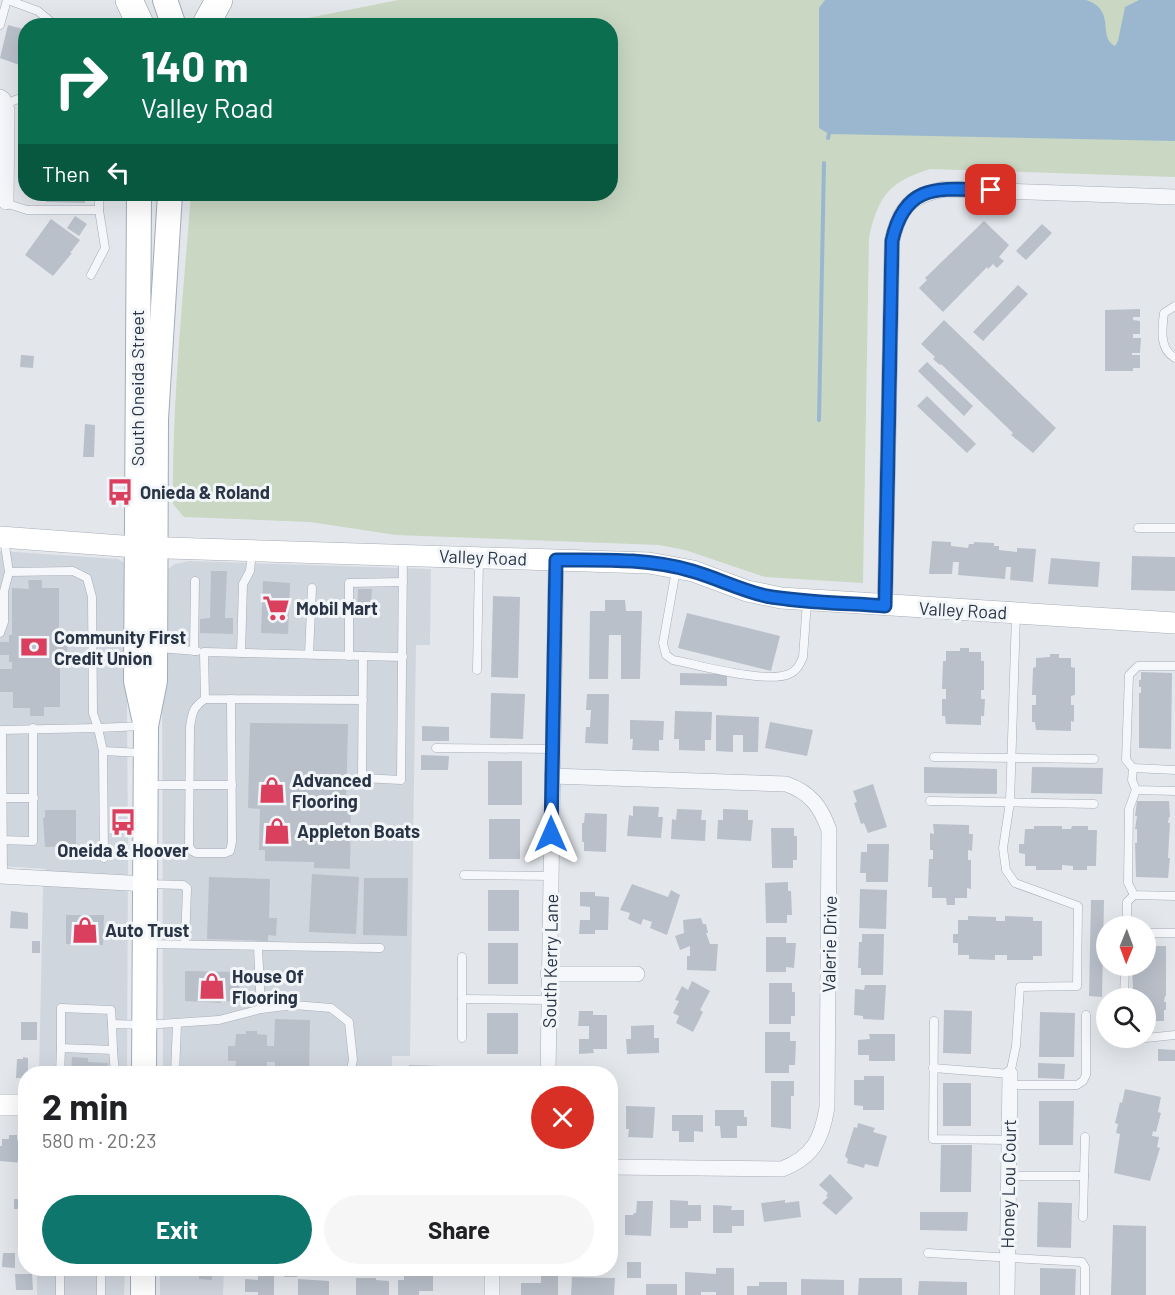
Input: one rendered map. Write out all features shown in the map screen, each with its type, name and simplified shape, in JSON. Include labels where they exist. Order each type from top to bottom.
[{"type":"highway","points":[[129,0],[138,18]]},
{"type":"highway","points":[[209,18],[219,0]]},
{"type":"main road","points":[[145,18],[151,0]]},
{"type":"main road","points":[[165,0],[171,18]]},
{"type":"main road","name":"South Oneida Street","points":[[139,201],[145,547],[155,648],[155,681],[146,726]]},
{"type":"main road","name":"South Oneida Street","points":[[144,1066],[147,754],[146,726],[136,681],[170,201]]},
{"type":"main road","points":[[143,1276],[143,1295]]},
{"type":"street","points":[[3,100],[7,110],[3,204]]},
{"type":"street","points":[[885,606],[892,241],[896,220],[907,205],[924,193],[946,189],[1175,197]]},
{"type":"street","name":"Valley Road","points":[[2,538],[145,547],[650,562],[693,571],[747,591],[781,598],[1175,623]]},
{"type":"street","name":"South Kerry Lane","points":[[548,1066],[556,560]]},
{"type":"street","name":"Valerie Drive","points":[[552,776],[786,784],[797,787],[815,801],[822,810],[829,830],[827,1107],[816,1145],[796,1163],[782,1168],[618,1167]]},
{"type":"street","points":[[2,876],[147,884]]},
{"type":"street","points":[[548,974],[637,974]]},
{"type":"street","name":"Honey Lou Court","points":[[1007,1295],[1010,1080]]},
{"type":"street","points":[[0,1105],[18,1105]]},
{"type":"street","points":[[492,1276],[492,1295]]},
{"type":"lane","points":[[0,25],[8,0],[38,11],[46,18]]},
{"type":"lane","points":[[3,100],[18,97]]},
{"type":"lane","points":[[92,275],[105,248],[99,201]]},
{"type":"lane","points":[[3,204],[27,210],[99,210]]},
{"type":"lane","points":[[1175,306],[1164,313],[1162,327],[1163,347],[1172,358],[1175,358]]},
{"type":"lane","points":[[1138,528],[1175,528]]},
{"type":"lane","points":[[0,633],[4,622],[4,591],[9,572],[2,538]]},
{"type":"lane","points":[[241,653],[243,584],[250,571],[252,550]]},
{"type":"lane","points":[[363,656],[362,778],[401,780],[403,554]]},
{"type":"lane","points":[[477,670],[479,557]]},
{"type":"lane","points":[[677,567],[663,643],[666,655],[673,660],[758,676],[780,677],[792,674],[800,665],[803,657],[807,601]]},
{"type":"lane","points":[[9,572],[73,571],[87,578],[92,597],[93,712],[103,751],[104,858]]},
{"type":"lane","points":[[194,651],[195,581]]},
{"type":"lane","points":[[349,656],[349,583],[403,582]]},
{"type":"lane","points":[[309,654],[312,588]]},
{"type":"lane","points":[[1010,1080],[1016,1046],[1020,987],[1077,986],[1078,906],[1015,884],[1010,878],[1004,861],[1003,848],[1010,802],[1016,613]]},
{"type":"lane","points":[[155,648],[204,652],[403,657]]},
{"type":"lane","points":[[204,652],[205,699]]},
{"type":"lane","points":[[1134,895],[1128,883],[1129,809],[1136,790],[1132,780],[1133,768],[1126,760],[1129,675],[1138,666],[1175,666]]},
{"type":"lane","points":[[231,699],[232,842],[230,850],[225,853],[196,853],[189,846],[189,785],[192,713],[196,705],[205,699],[231,699],[363,700]]},
{"type":"lane","points":[[0,720],[4,798],[2,876]]},
{"type":"lane","points":[[1,730],[146,726]]},
{"type":"lane","points":[[2,840],[33,840],[33,728]]},
{"type":"lane","points":[[436,748],[552,748]]},
{"type":"lane","points":[[103,751],[147,754]]},
{"type":"lane","points":[[934,757],[1094,759]]},
{"type":"lane","points":[[1133,768],[1175,770]]},
{"type":"lane","points":[[147,785],[232,785]]},
{"type":"lane","points":[[1136,790],[1175,791]]},
{"type":"lane","points":[[4,798],[34,798]]},
{"type":"lane","points":[[930,801],[1094,804]]},
{"type":"lane","points":[[464,874],[552,876]]},
{"type":"lane","points":[[147,884],[183,885],[187,888],[185,944]]},
{"type":"lane","points":[[1126,916],[1127,902],[1134,895],[1175,896]]},
{"type":"lane","points":[[1156,933],[1175,933]]},
{"type":"lane","points":[[146,944],[380,948]]},
{"type":"lane","points":[[258,947],[261,1010]]},
{"type":"lane","points":[[462,957],[462,1038]]},
{"type":"lane","points":[[462,999],[548,1000]]},
{"type":"lane","points":[[112,1024],[177,1024],[219,1020],[294,1005],[331,1008],[349,1022],[352,1066]]},
{"type":"lane","points":[[60,1066],[61,1008],[111,1010],[114,1066]]},
{"type":"lane","points":[[933,1068],[1010,1080],[1077,1085],[1083,1082],[1086,1075],[1086,1015]]},
{"type":"lane","points":[[934,1021],[933,1139],[1009,1140]]},
{"type":"lane","points":[[175,1066],[177,1024]]},
{"type":"lane","points":[[1156,1037],[1175,1035]]},
{"type":"lane","points":[[61,1048],[113,1050]]},
{"type":"lane","points":[[1083,1217],[1085,1137]]},
{"type":"lane","points":[[1009,1176],[1084,1176]]},
{"type":"lane","points":[[928,1253],[1082,1262],[1085,1267],[1085,1295]]},
{"type":"lane","points":[[60,1276],[60,1295]]},
{"type":"lane","points":[[101,1276],[101,1295]]},
{"type":"shaded area","points":[[0,551],[118,559],[126,566],[127,1066],[39,1066],[43,888],[46,869],[0,866]]},
{"type":"shaded area","points":[[189,561],[431,569],[430,645],[416,645],[410,1056],[392,1056],[392,1066],[163,1066],[162,626],[164,576],[175,564]]},
{"type":"shaded area","points":[[37,1276],[125,1276],[124,1295],[37,1295]]},
{"type":"shaded area","points":[[160,1276],[224,1276],[223,1295],[160,1295]]},
{"type":"green space","points":[[398,0],[1175,0],[1175,177],[930,169],[905,179],[888,192],[877,210],[869,237],[863,583],[765,577],[685,550],[659,545],[396,535],[310,522],[184,517],[173,504],[173,465],[190,201],[618,201],[618,18],[308,18]]},
{"type":"water","points":[[825,0],[1086,0],[1101,10],[1107,36],[1115,46],[1125,7],[1139,0],[1175,0],[1175,141],[829,134],[819,128],[819,8]]},
{"type":"building","points":[[8,25],[18,28],[18,64],[0,58]]},
{"type":"building","points":[[85,201],[85,203],[46,202]]},
{"type":"building","points":[[75,216],[87,224],[79,236],[67,228]]},
{"type":"building","points":[[51,219],[80,240],[53,276],[25,255]]},
{"type":"building","points":[[984,221],[1009,245],[999,257],[1004,261],[997,268],[993,264],[988,269],[987,267],[943,312],[919,288],[927,280],[925,278]]},
{"type":"building","points":[[1042,224],[1052,233],[1026,260],[1016,251]]},
{"type":"building","points":[[1018,285],[1028,294],[983,341],[973,332]]},
{"type":"building","points":[[1140,309],[1140,317],[1133,317],[1133,320],[1140,321],[1140,334],[1133,334],[1133,338],[1141,338],[1140,353],[1132,353],[1132,355],[1140,355],[1140,368],[1133,368],[1133,371],[1105,371],[1105,310]]},
{"type":"building","points":[[944,320],[1056,428],[1033,453],[1011,435],[1013,433],[933,359],[935,357],[921,344]]},
{"type":"building","points":[[21,355],[34,356],[33,368],[20,367]]},
{"type":"building","points":[[927,362],[973,406],[964,416],[918,371]]},
{"type":"building","points":[[927,396],[976,444],[967,453],[917,406]]},
{"type":"building","points":[[85,424],[95,425],[94,457],[83,457]]},
{"type":"building","points":[[932,541],[951,542],[951,546],[968,548],[969,544],[974,544],[974,542],[994,543],[994,546],[999,546],[999,550],[1017,552],[1017,548],[1036,549],[1033,582],[1010,580],[1011,567],[1006,567],[1005,579],[958,575],[959,562],[953,562],[952,574],[929,574]]},
{"type":"building","points":[[1132,556],[1175,557],[1175,591],[1131,590]]},
{"type":"building","points":[[1051,558],[1100,562],[1098,587],[1048,584]]},
{"type":"building","points":[[211,571],[227,571],[225,618],[233,618],[233,634],[200,633],[200,619],[210,618]]},
{"type":"building","name":"Community First Credit Union","points":[[28,580],[42,580],[42,588],[59,588],[59,635],[66,635],[68,645],[66,661],[60,661],[60,707],[44,707],[44,716],[30,716],[30,708],[13,708],[13,692],[0,692],[0,669],[12,669],[9,655],[0,655],[0,642],[9,642],[9,635],[12,635],[12,588],[29,589]]},
{"type":"building","name":"Mobil Mart","points":[[263,581],[290,583],[288,634],[261,633]]},
{"type":"building","points":[[358,589],[372,589],[370,617],[357,616]]},
{"type":"building","points":[[493,596],[520,597],[518,678],[491,677]]},
{"type":"building","points":[[605,600],[625,600],[626,611],[642,611],[640,679],[621,679],[621,635],[609,635],[608,679],[589,679],[590,611],[605,611]]},
{"type":"building","points":[[687,613],[780,636],[771,671],[678,648]]},
{"type":"building","points":[[960,648],[969,648],[969,652],[981,652],[981,661],[984,661],[984,690],[981,690],[981,699],[985,699],[981,725],[946,724],[945,716],[942,716],[942,699],[946,699],[946,689],[942,689],[943,661],[946,661],[946,651],[960,651]]},
{"type":"building","points":[[1050,654],[1059,654],[1059,658],[1071,658],[1071,667],[1075,668],[1075,695],[1071,696],[1071,705],[1074,705],[1074,722],[1071,721],[1071,731],[1036,730],[1035,722],[1032,722],[1032,705],[1036,705],[1036,695],[1032,695],[1033,668],[1036,667],[1036,658],[1050,657]]},
{"type":"building","points":[[1141,672],[1172,673],[1171,749],[1139,748]]},
{"type":"building","points":[[680,673],[727,674],[727,686],[680,685]]},
{"type":"building","points":[[491,693],[525,694],[523,739],[490,738]]},
{"type":"building","points":[[587,694],[609,694],[608,744],[585,743],[586,727],[590,727],[591,710],[586,710]]},
{"type":"building","points":[[675,711],[712,712],[711,740],[705,740],[705,751],[679,750],[679,739],[674,739]]},
{"type":"building","points":[[716,715],[759,717],[758,752],[743,752],[743,735],[733,735],[733,752],[716,751]]},
{"type":"building","points":[[630,720],[664,721],[663,740],[659,740],[659,751],[632,750]]},
{"type":"building","points":[[770,722],[813,730],[807,756],[765,748]]},
{"type":"building","points":[[250,723],[348,724],[346,805],[351,805],[350,869],[314,868],[314,862],[265,861],[265,850],[259,850],[260,809],[248,808]]},
{"type":"building","points":[[422,726],[449,727],[449,741],[422,741]]},
{"type":"building","points":[[421,755],[449,756],[448,770],[421,770]]},
{"type":"building","points":[[488,761],[522,761],[522,805],[488,805]]},
{"type":"building","points":[[924,767],[997,769],[997,794],[924,793]]},
{"type":"building","points":[[1032,767],[1103,768],[1102,794],[1031,793]]},
{"type":"building","points":[[873,784],[887,827],[868,833],[864,823],[861,824],[854,803],[857,802],[853,791]]},
{"type":"building","points":[[1137,801],[1169,801],[1168,878],[1136,877],[1137,816],[1135,816]]},
{"type":"building","points":[[633,806],[659,807],[658,817],[663,817],[661,838],[627,836],[629,815],[633,816]]},
{"type":"building","points":[[677,809],[702,810],[701,820],[706,820],[705,841],[671,839],[672,819],[676,820]]},
{"type":"building","points":[[723,809],[748,810],[748,820],[753,820],[751,841],[717,839],[718,820],[723,820]]},
{"type":"building","points":[[45,810],[76,810],[76,846],[45,847],[43,818],[45,818]]},
{"type":"building","points":[[585,813],[607,814],[606,852],[584,851],[582,823],[584,823]]},
{"type":"building","points":[[489,819],[520,819],[520,859],[489,859]]},
{"type":"building","points":[[933,824],[969,825],[969,834],[973,834],[972,851],[968,850],[968,860],[971,860],[971,889],[967,888],[967,898],[955,898],[955,905],[947,905],[946,898],[932,898],[932,887],[928,887],[929,859],[933,859],[933,850],[930,850],[930,833],[934,834]]},
{"type":"building","points":[[1034,826],[1062,826],[1062,829],[1071,829],[1072,826],[1088,826],[1088,830],[1097,830],[1096,866],[1087,866],[1087,870],[1073,870],[1073,866],[1062,865],[1062,870],[1036,870],[1036,866],[1025,866],[1025,854],[1019,853],[1019,844],[1024,844],[1025,829],[1034,829]]},
{"type":"building","points":[[771,828],[794,828],[794,836],[797,836],[797,860],[793,860],[793,868],[772,868]]},
{"type":"building","points":[[867,844],[889,844],[888,882],[866,882],[866,873],[860,873],[861,852],[867,852]]},
{"type":"building","points":[[312,874],[359,877],[356,934],[309,932]]},
{"type":"building","points":[[209,877],[270,879],[269,918],[277,918],[276,936],[268,935],[268,941],[207,939]]},
{"type":"building","points":[[364,878],[408,878],[407,936],[363,935]]},
{"type":"building","points":[[788,882],[788,891],[791,891],[792,915],[787,915],[787,923],[766,923],[765,883]]},
{"type":"building","points":[[632,884],[668,897],[671,890],[680,895],[667,935],[650,928],[652,922],[643,919],[641,925],[628,919],[630,913],[620,910]]},
{"type":"building","points":[[860,889],[887,890],[886,929],[859,928]]},
{"type":"building","points":[[488,890],[519,890],[519,931],[488,931]]},
{"type":"building","points":[[580,892],[595,892],[595,896],[609,897],[608,930],[595,930],[595,934],[579,934],[580,920],[590,920],[590,907],[580,906]]},
{"type":"building","points":[[1091,900],[1104,900],[1104,916],[1096,916],[1096,976],[1102,976],[1102,988],[1096,988],[1096,997],[1089,996]]},
{"type":"building","points":[[11,911],[28,913],[28,929],[10,928]]},
{"type":"building","name":"Auto Trust","points":[[66,915],[104,915],[103,945],[66,944]]},
{"type":"building","points":[[968,916],[996,917],[996,921],[1005,921],[1005,916],[1033,917],[1033,921],[1042,921],[1042,956],[1033,956],[1033,960],[1007,960],[1007,955],[995,955],[995,960],[969,959],[969,955],[958,955],[958,943],[953,943],[953,934],[958,934],[958,920],[968,920]]},
{"type":"building","points":[[701,918],[703,924],[706,924],[710,944],[718,944],[716,971],[687,970],[690,946],[680,950],[675,936],[684,933],[683,920]]},
{"type":"building","points":[[862,934],[884,934],[883,975],[861,975],[861,968],[858,968],[859,942],[862,942]]},
{"type":"building","points":[[766,937],[786,937],[786,943],[796,943],[794,968],[786,967],[786,972],[766,972]]},
{"type":"building","points":[[32,941],[40,941],[40,953],[32,953]]},
{"type":"building","points":[[488,943],[518,943],[518,984],[488,984]]},
{"type":"building","points":[[1156,946],[1166,946],[1164,1021],[1156,1021],[1156,988],[1133,988],[1132,976],[1156,976]]},
{"type":"building","name":"House Of Flooring","points":[[185,971],[240,972],[239,1002],[185,1001]]},
{"type":"building","points":[[692,981],[710,991],[700,1010],[703,1012],[693,1032],[676,1023],[679,1016],[673,1013],[679,1001],[675,1000],[682,986],[688,990]]},
{"type":"building","points":[[769,983],[792,983],[792,992],[795,992],[795,1016],[791,1016],[791,1024],[769,1024]]},
{"type":"building","points":[[865,985],[886,985],[884,1020],[863,1019],[863,1016],[854,1015],[855,989],[864,990]]},
{"type":"building","points":[[944,1010],[972,1011],[971,1054],[943,1053]]},
{"type":"building","points":[[579,1011],[593,1011],[593,1015],[607,1015],[607,1049],[593,1049],[594,1053],[579,1054],[579,1039],[589,1039],[589,1026],[578,1026]]},
{"type":"building","points":[[1040,1012],[1075,1013],[1074,1057],[1039,1057]]},
{"type":"building","points":[[487,1013],[518,1013],[518,1054],[487,1054]]},
{"type":"building","points":[[275,1019],[310,1020],[309,1066],[275,1066],[275,1062],[267,1062],[267,1066],[236,1066],[236,1061],[228,1061],[228,1046],[235,1046],[236,1034],[257,1031],[257,1034],[267,1035],[267,1046],[274,1046]]},
{"type":"building","points":[[21,1022],[37,1022],[37,1040],[21,1040]]},
{"type":"building","points":[[654,1025],[654,1038],[659,1038],[659,1053],[627,1054],[626,1039],[631,1039],[631,1026]]},
{"type":"building","points":[[765,1032],[790,1032],[790,1041],[796,1041],[795,1065],[789,1065],[789,1073],[765,1073]]},
{"type":"building","points":[[869,1034],[895,1034],[895,1061],[869,1061],[869,1055],[858,1055],[858,1040],[870,1039]]},
{"type":"building","points":[[1158,1049],[1175,1050],[1175,1061],[1158,1061]]},
{"type":"building","points":[[23,1057],[28,1058],[28,1066],[18,1066],[18,1078],[16,1078],[17,1059],[23,1059]]},
{"type":"building","points":[[72,1057],[88,1058],[88,1062],[108,1063],[108,1066],[71,1066]]},
{"type":"building","points":[[1038,1063],[1065,1064],[1064,1079],[1038,1078]]},
{"type":"building","points":[[864,1076],[884,1076],[884,1110],[863,1110],[863,1106],[854,1105],[854,1080],[864,1080]]},
{"type":"building","points":[[771,1081],[794,1081],[794,1096],[791,1096],[791,1129],[771,1127]]},
{"type":"building","points":[[943,1083],[971,1083],[971,1126],[943,1126]]},
{"type":"building","points":[[1125,1089],[1161,1097],[1158,1112],[1161,1113],[1156,1132],[1153,1131],[1152,1136],[1159,1137],[1157,1147],[1160,1148],[1150,1181],[1114,1173],[1120,1134],[1116,1133],[1118,1124],[1115,1123]]},
{"type":"building","points":[[1039,1101],[1074,1101],[1073,1145],[1039,1145]]},
{"type":"building","points":[[626,1106],[655,1107],[653,1138],[628,1137]]},
{"type":"building","points":[[715,1110],[744,1110],[747,1126],[737,1126],[737,1138],[721,1138],[720,1126],[715,1126]]},
{"type":"building","points":[[672,1115],[703,1115],[703,1132],[694,1131],[694,1142],[679,1142],[679,1131],[672,1131]]},
{"type":"building","points":[[858,1123],[875,1128],[873,1132],[887,1136],[878,1167],[865,1164],[864,1168],[847,1163],[848,1159],[845,1156],[854,1127],[857,1128]]},
{"type":"building","points":[[9,1135],[17,1135],[18,1162],[0,1161],[2,1139],[9,1139]]},
{"type":"building","points":[[941,1145],[972,1145],[971,1192],[940,1192]]},
{"type":"building","points":[[830,1174],[853,1198],[836,1215],[822,1203],[828,1197],[826,1196],[828,1193],[819,1185]]},
{"type":"building","points":[[14,1199],[18,1199],[18,1209],[14,1209]]},
{"type":"building","points":[[670,1200],[688,1201],[688,1205],[701,1205],[701,1221],[688,1221],[688,1228],[670,1228]]},
{"type":"building","points":[[785,1200],[785,1203],[799,1201],[801,1217],[764,1222],[761,1203]]},
{"type":"building","points":[[637,1201],[653,1201],[651,1236],[625,1235],[625,1215],[636,1213]]},
{"type":"building","points":[[1038,1202],[1072,1203],[1071,1248],[1037,1247]]},
{"type":"building","points":[[713,1205],[732,1206],[731,1210],[744,1210],[744,1226],[732,1226],[732,1233],[713,1233]]},
{"type":"building","points":[[920,1212],[968,1212],[967,1231],[920,1230]]},
{"type":"building","points":[[1113,1225],[1146,1226],[1146,1295],[1111,1295]]},
{"type":"building","points":[[3,1253],[15,1253],[15,1268],[2,1267]]},
{"type":"building","points":[[627,1262],[641,1262],[641,1278],[627,1278]]},
{"type":"building","points":[[716,1268],[734,1268],[734,1295],[701,1292],[701,1295],[685,1295],[685,1272],[716,1274]]},
{"type":"building","points":[[1040,1268],[1076,1269],[1075,1295],[1040,1295]]},
{"type":"building","points":[[15,1274],[32,1276],[33,1290],[16,1290]]},
{"type":"building","points":[[199,1276],[212,1276],[212,1280],[199,1279]]},
{"type":"building","points":[[258,1276],[274,1276],[274,1295],[245,1292],[245,1279],[258,1280]]},
{"type":"building","points":[[404,1276],[433,1276],[433,1291],[419,1291],[419,1295],[398,1295],[398,1280],[404,1280]]},
{"type":"building","points":[[541,1276],[558,1276],[558,1295],[521,1295],[521,1283],[541,1283]]},
{"type":"building","points":[[572,1277],[615,1278],[614,1295],[571,1295]]},
{"type":"building","points":[[356,1278],[376,1278],[376,1280],[389,1281],[389,1295],[356,1295]]},
{"type":"building","points":[[859,1278],[902,1278],[902,1295],[858,1295]]},
{"type":"building","points":[[298,1279],[329,1281],[329,1295],[298,1295]]},
{"type":"building","points":[[801,1279],[844,1280],[844,1295],[801,1295]]},
{"type":"building","points":[[919,1281],[967,1282],[967,1295],[918,1295]]},
{"type":"building","points":[[759,1282],[787,1282],[787,1295],[747,1295],[747,1286],[759,1286]]},
{"type":"building","points":[[646,1284],[677,1284],[677,1295],[646,1295]]},
{"type":"waterway","points":[[828,138],[829,134]]},
{"type":"waterway","points":[[819,420],[824,163]]},
{"type":"place","name":"Onieda & Roland","points":[[120,492]]},
{"type":"place","name":"Mobil Mart","points":[[276,608]]},
{"type":"place","name":"Community First Credit Union","points":[[34,647]]},
{"type":"place","name":"Advanced Flooring","points":[[272,790]]},
{"type":"place","name":"Oneida & Hoover","points":[[123,822]]},
{"type":"place","name":"Appleton Boats","points":[[277,831]]},
{"type":"place","name":"Auto Trust","points":[[85,930]]},
{"type":"place","name":"House Of Flooring","points":[[212,986]]},
{"type":"route","points":[[551,834],[556,560],[650,562],[693,571],[728,585],[764,595],[885,606],[892,241],[896,220],[907,205],[924,193],[946,189],[991,190]]}]
